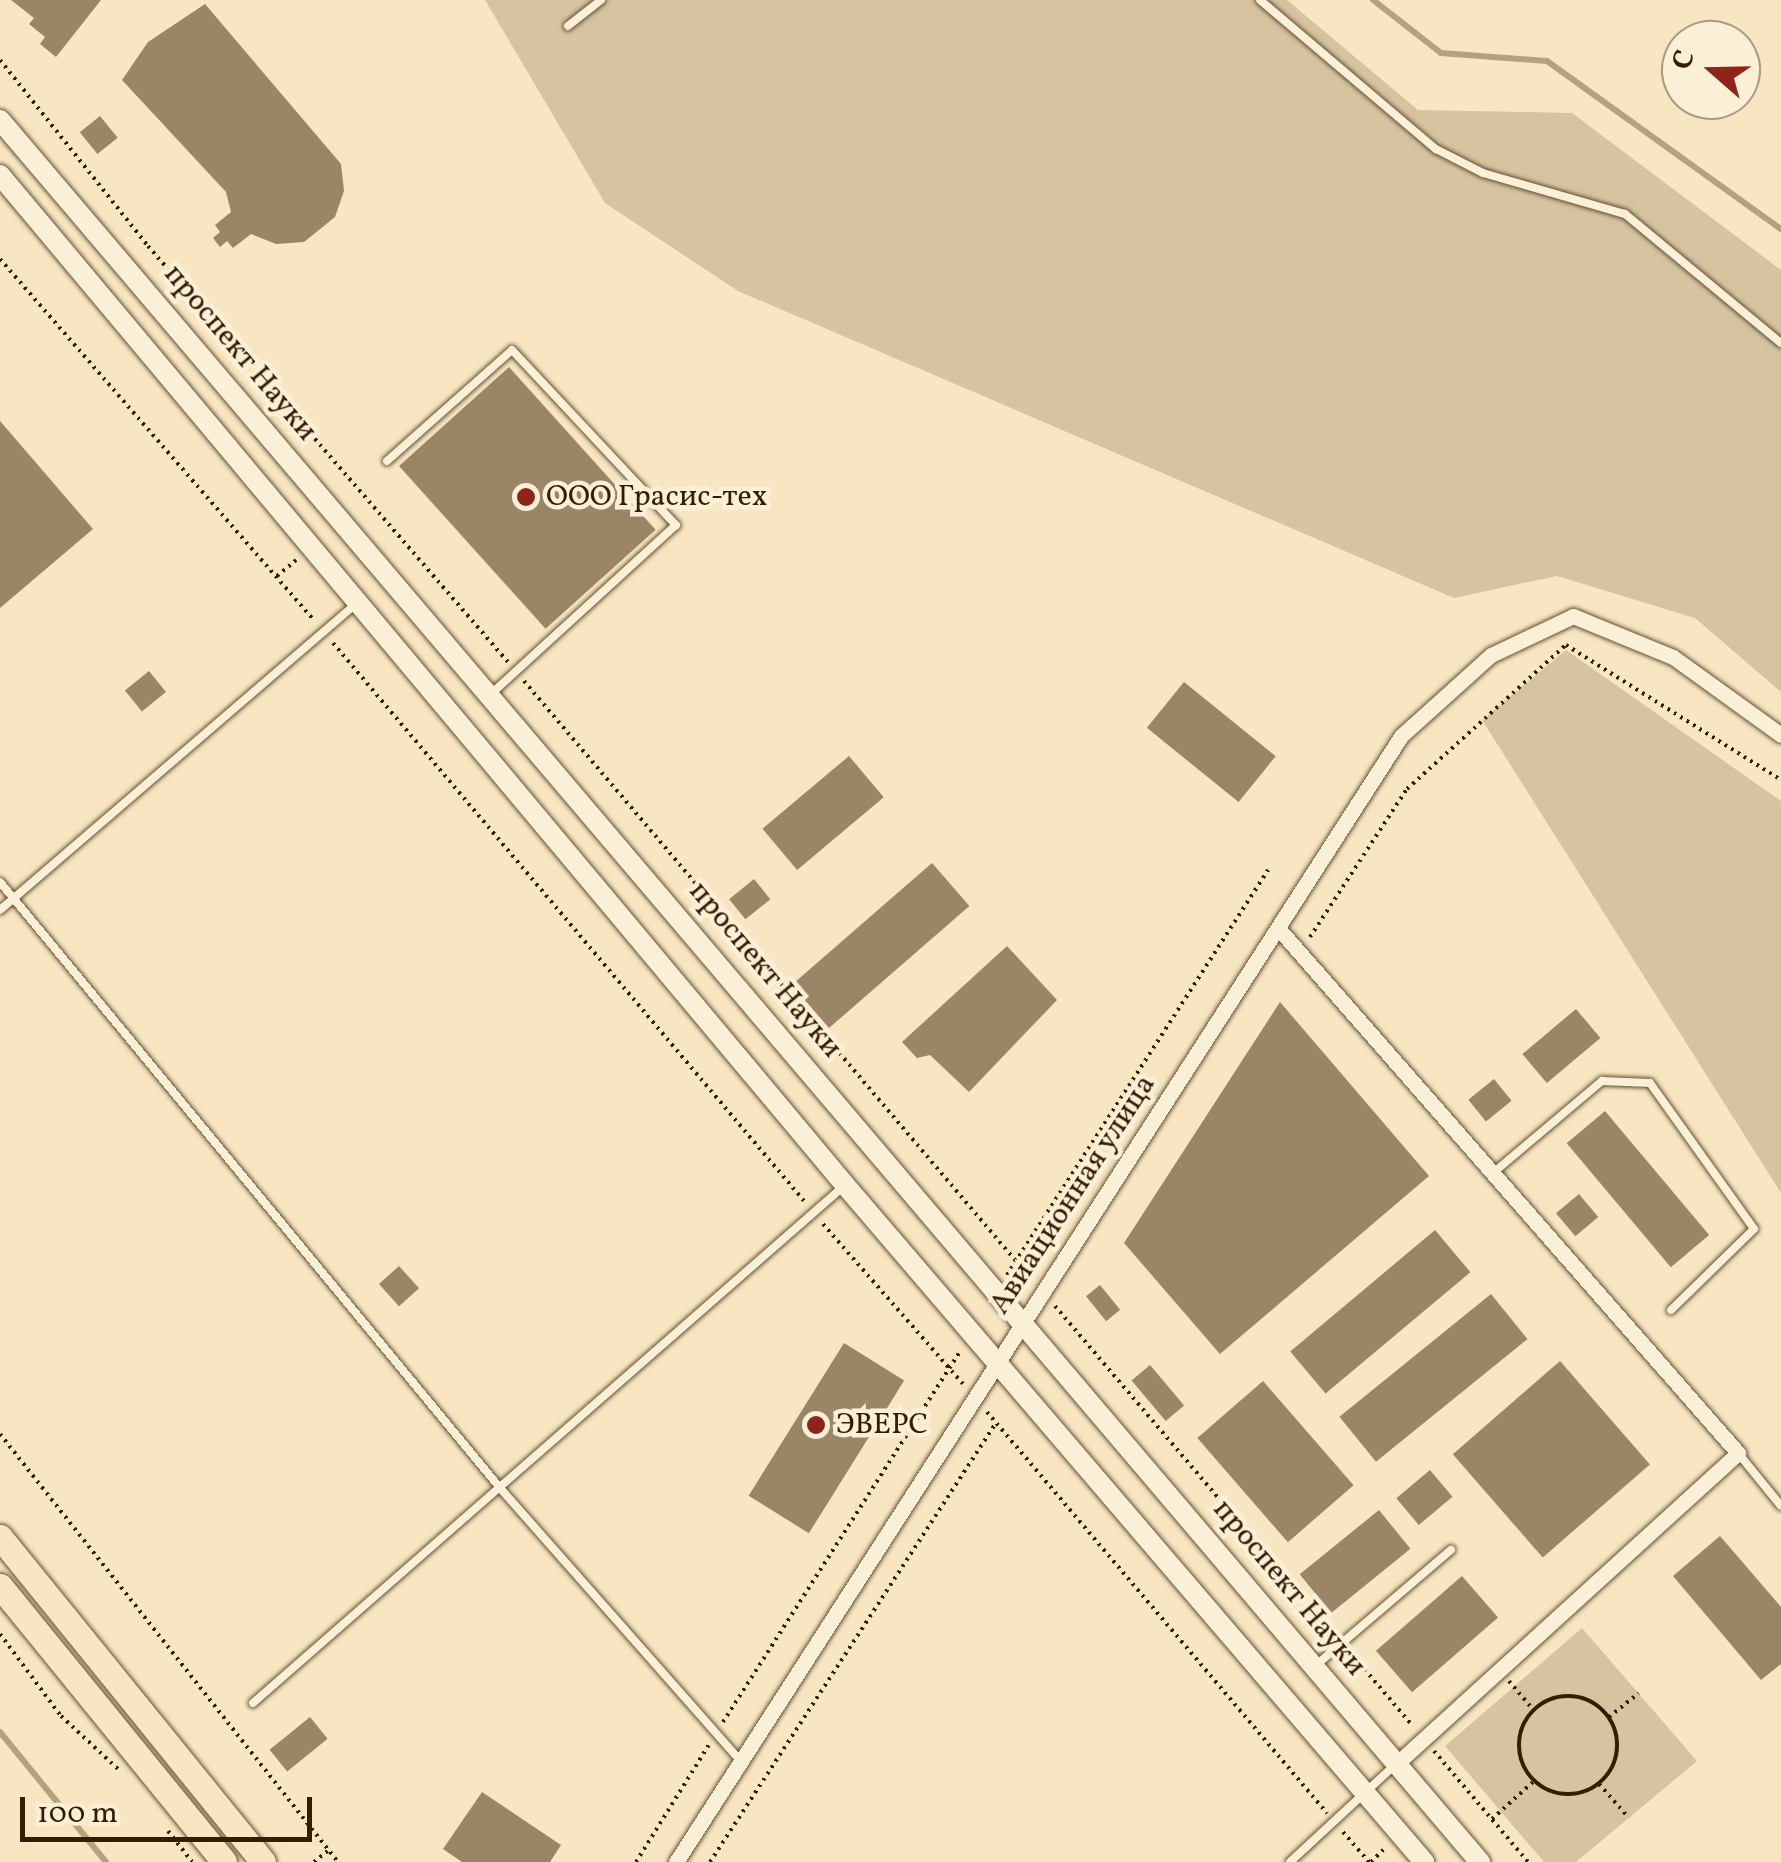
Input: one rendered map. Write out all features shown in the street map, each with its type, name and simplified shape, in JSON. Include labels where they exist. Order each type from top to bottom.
[{"type":"main road","points":[[0,1536],[263,1862]]},
{"type":"main road","points":[[0,1586],[224,1862]]},
{"type":"street","name":"проспект Науки","points":[[0,120],[1025,1321],[1480,1862]]},
{"type":"street","points":[[0,174],[845,1185],[1424,1862]]},
{"type":"street","name":"Авиационная улица","points":[[676,1862],[1401,736],[1491,655],[1573,616],[1673,657],[1781,735]]},
{"type":"street","points":[[1278,928],[1738,1452],[1396,1764]]},
{"type":"lane","points":[[568,26],[602,0]]},
{"type":"lane","points":[[1260,0],[1436,149],[1483,173],[1626,214],[1781,343]]},
{"type":"lane","points":[[387,461],[512,350],[676,525],[491,694]]},
{"type":"lane","points":[[0,910],[359,601]]},
{"type":"lane","points":[[0,882],[500,1488],[741,1761]]},
{"type":"lane","points":[[1493,1173],[1602,1081],[1650,1082],[1754,1230],[1671,1310]]},
{"type":"lane","points":[[253,1703],[845,1185]]},
{"type":"lane","points":[[1738,1452],[1781,1506]]},
{"type":"lane","points":[[1316,1666],[1452,1550]]},
{"type":"lane","points":[[1290,1862],[1363,1790],[1396,1764]]},
{"type":"path","points":[[0,60],[148,246],[516,671],[1528,1862]]},
{"type":"path","points":[[0,258],[323,631],[815,1215],[976,1398],[1369,1862]]},
{"type":"path","points":[[1300,952],[1407,788],[1566,645],[1781,780]]},
{"type":"path","points":[[997,1290],[1268,870]]},
{"type":"path","points":[[636,1862],[972,1332]]},
{"type":"path","points":[[710,1862],[996,1423]]},
{"type":"path","points":[[0,1434],[338,1862]]},
{"type":"path","points":[[0,1634],[62,1716],[128,1778]]},
{"type":"path","points":[[1500,1669],[1533,1710]]},
{"type":"path","points":[[1609,1717],[1638,1693]]},
{"type":"path","points":[[1572,1696],[1609,1717],[1617,1740],[1614,1764],[1599,1784],[1554,1793],[1534,1781],[1520,1759],[1520,1733],[1533,1710],[1572,1696]]},
{"type":"path","points":[[1492,1819],[1534,1781]]},
{"type":"path","points":[[1599,1784],[1629,1818]]},
{"type":"path","points":[[160,1820],[192,1862]]},
{"type":"path","points":[[314,1862],[329,1850]]},
{"type":"shaded area","points":[[485,0],[1287,0],[1418,110],[1572,113],[1781,270],[1781,692],[1695,618],[1557,576],[1454,598],[738,291],[605,203]]},
{"type":"shaded area","points":[[1566,650],[1781,801],[1781,1193],[1482,720]]},
{"type":"shaded area","points":[[1582,1628],[1697,1761],[1576,1862],[1544,1862],[1445,1746]]},
{"type":"building","points":[[11,0],[101,0],[56,57],[40,44],[45,37],[29,24],[34,18]]},
{"type":"building","points":[[205,4],[341,164],[344,191],[335,217],[304,242],[276,244],[251,234],[233,248],[227,241],[220,247],[213,238],[220,232],[215,225],[231,212],[226,192],[122,80],[148,42]]},
{"type":"building","points":[[100,116],[118,138],[97,154],[80,132]]},
{"type":"building","name":"ООО Грасис-тех","points":[[509,367],[656,530],[546,629],[399,466]]},
{"type":"building","points":[[0,421],[93,529],[0,608]]},
{"type":"building","points":[[149,671],[166,692],[142,711],[125,691]]},
{"type":"building","points":[[1184,682],[1276,756],[1239,802],[1147,728]]},
{"type":"building","points":[[849,756],[884,797],[797,870],[762,829]]},
{"type":"building","points":[[932,863],[969,906],[829,1028],[792,985]]},
{"type":"building","points":[[754,879],[770,899],[745,919],[729,899]]},
{"type":"building","points":[[1007,946],[1057,1000],[969,1092],[930,1055],[917,1058],[902,1042]]},
{"type":"building","points":[[1280,1002],[1429,1176],[1220,1354],[1124,1243]]},
{"type":"building","points":[[1576,1009],[1600,1038],[1547,1083],[1522,1054]]},
{"type":"building","points":[[1494,1079],[1512,1101],[1486,1122],[1468,1100]]},
{"type":"building","points":[[1605,1111],[1709,1235],[1671,1267],[1567,1143]]},
{"type":"building","points":[[1579,1194],[1598,1217],[1575,1236],[1556,1213]]},
{"type":"building","points":[[1435,1230],[1470,1272],[1326,1394],[1290,1351]]},
{"type":"building","points":[[399,1266],[419,1288],[399,1306],[379,1284]]},
{"type":"building","points":[[1100,1285],[1120,1310],[1106,1321],[1086,1296]]},
{"type":"building","points":[[1491,1294],[1528,1339],[1376,1462],[1339,1417]]},
{"type":"building","points":[[844,1343],[904,1381],[809,1533],[749,1496]]},
{"type":"building","points":[[1560,1361],[1650,1464],[1543,1558],[1453,1454]]},
{"type":"building","points":[[1150,1365],[1184,1406],[1166,1421],[1132,1380]]},
{"type":"building","points":[[1263,1381],[1354,1485],[1288,1542],[1197,1438]]},
{"type":"building","points":[[1430,1470],[1452,1497],[1419,1525],[1396,1498]]},
{"type":"building","points":[[1379,1510],[1410,1549],[1331,1613],[1300,1574]]},
{"type":"building","points":[[1720,1536],[1781,1607],[1781,1664],[1761,1680],[1673,1576]]},
{"type":"building","points":[[1462,1576],[1498,1618],[1412,1692],[1376,1651]]},
{"type":"building","points":[[310,1717],[328,1739],[287,1771],[270,1750]]},
{"type":"building","points":[[482,1792],[561,1845],[550,1862],[462,1862],[443,1849]]},
{"type":"waterway","points":[[1373,0],[1441,53],[1547,61],[1781,229]]},
{"type":"waterway","points":[[0,1732],[106,1862]]},
{"type":"place","name":"ООО Грасис-тех","points":[[526,497]]},
{"type":"place","name":"ЭВЕРС","points":[[816,1425]]}]
